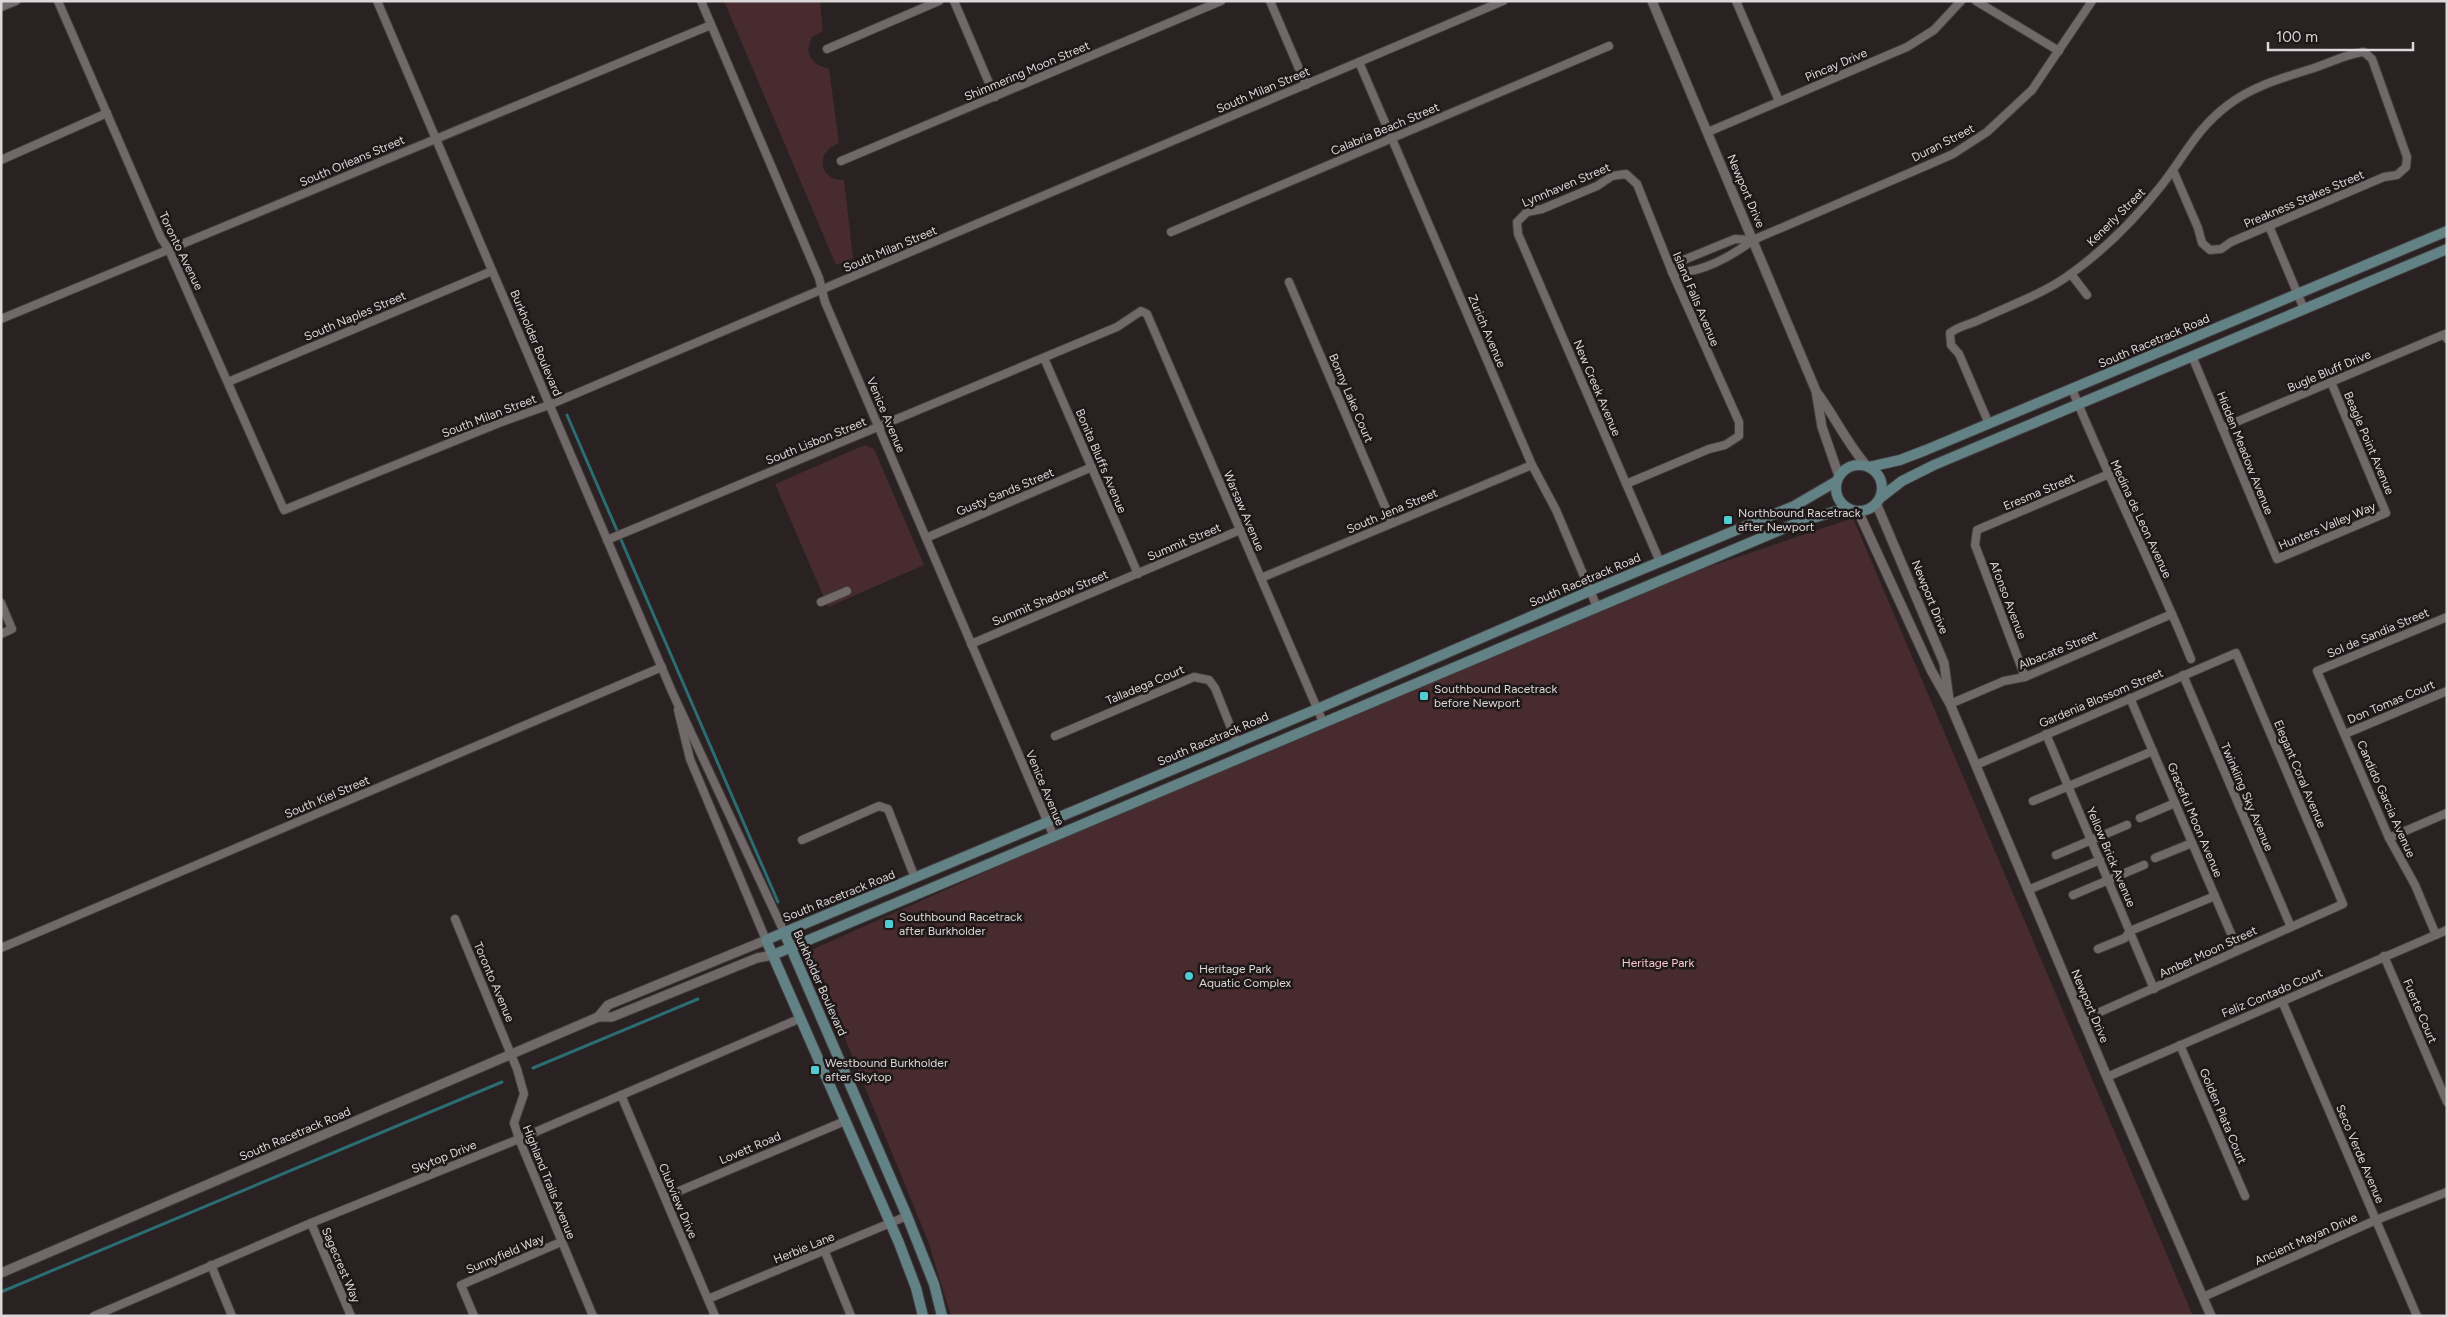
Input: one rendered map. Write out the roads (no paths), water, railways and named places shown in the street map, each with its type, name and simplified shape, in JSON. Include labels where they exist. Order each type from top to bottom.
[{"type":"main road","name":"South Racetrack Road","points":[[1868,466],[1900,460],[1990,424],[2447,230]]},
{"type":"main road","points":[[1878,501],[1882,490],[1880,478],[1868,466],[1850,466],[1838,478],[1838,497],[1847,508],[1858,511],[1869,509],[1902,481],[1916,473],[2447,249]]},
{"type":"main road","name":"South Racetrack Road","points":[[766,940],[1237,743],[1590,591],[1794,506],[1838,478]]},
{"type":"main road","name":"South Racetrack Road","points":[[773,955],[1054,838],[1597,606],[1799,522],[1847,508]]},
{"type":"main road","name":"Burkholder Boulevard","points":[[784,932],[907,1216],[934,1284],[942,1316]]},
{"type":"main road","name":"Burkholder Boulevard","points":[[766,940],[908,1264],[923,1316]]},
{"type":"street","points":[[1,7],[16,1]]},
{"type":"street","name":"Toronto Avenue","points":[[58,1],[161,238],[170,250],[284,510]]},
{"type":"street","name":"Burkholder Boulevard","points":[[377,1],[673,694],[784,932]]},
{"type":"street","name":"Venice Avenue","points":[[701,1],[879,428],[1054,838]]},
{"type":"street","points":[[827,49],[939,1]]},
{"type":"street","points":[[954,1],[995,96]]},
{"type":"street","name":"Shimmering Moon Street","points":[[841,161],[1221,1]]},
{"type":"street","points":[[1270,1],[1306,84]]},
{"type":"street","name":"South Milan Street","points":[[284,510],[499,423],[550,405],[1503,1]]},
{"type":"street","name":"Newport Drive","points":[[1652,1],[1754,240],[1816,392],[1822,427],[1838,478]]},
{"type":"street","points":[[1736,1],[1780,101]]},
{"type":"street","name":"Pincay Drive","points":[[1708,132],[1888,56],[1921,39],[1945,20],[1961,1]]},
{"type":"street","points":[[1976,1],[2060,51]]},
{"type":"street","name":"Duran Street","points":[[1754,240],[1928,165],[1970,144],[2016,107],[2032,90],[2092,1]]},
{"type":"street","name":"South Orleans Street","points":[[1,319],[711,25]]},
{"type":"street","name":"Calabria Beach Street","points":[[1171,232],[1609,46]]},
{"type":"street","name":"Kenerly Street","points":[[1990,424],[1959,354],[1952,345],[1950,333],[1959,326],[1973,323],[2071,274],[2096,254],[2127,224],[2173,170],[2200,129],[2240,96],[2269,82],[2343,59],[2354,52],[2364,52]]},
{"type":"street","name":"Preakness Stakes Street","points":[[2173,170],[2198,228],[2202,243],[2210,250],[2221,249],[2231,242],[2384,177],[2397,175],[2406,168],[2406,157],[2372,59],[2364,52]]},
{"type":"street","name":"Zurich Avenue","points":[[1359,62],[1532,464],[1556,510],[1597,606]]},
{"type":"street","points":[[1,160],[107,113]]},
{"type":"street","name":"Lynnhaven Street","points":[[1517,222],[1527,212],[1542,209],[1597,186],[1612,176],[1626,174]]},
{"type":"street","name":"Island Falls Avenue","points":[[1626,174],[1637,184],[1672,272],[1738,422],[1739,436],[1725,445],[1708,449],[1626,484]]},
{"type":"street","name":"New Creek Avenue","points":[[1517,222],[1518,234],[1660,562]]},
{"type":"street","points":[[2269,226],[2304,309]]},
{"type":"street","points":[[1672,272],[1681,261],[1735,239],[1754,240]]},
{"type":"street","points":[[1672,272],[1690,272],[1740,251],[1754,240]]},
{"type":"street","name":"South Naples Street","points":[[228,382],[492,271]]},
{"type":"street","points":[[2071,274],[2087,295]]},
{"type":"street","name":"Bonny Lake Court","points":[[1289,282],[1392,523]]},
{"type":"street","name":"South Lisbon Street","points":[[607,540],[1044,358],[1117,326],[1141,311]]},
{"type":"street","name":"Warsaw Avenue","points":[[1141,311],[1147,314],[1323,722]]},
{"type":"street","name":"Bugle Bluff Drive","points":[[2222,428],[2446,336]]},
{"type":"street","name":"Hidden Meadow Avenue","points":[[2192,356],[2277,559]]},
{"type":"street","name":"Bonita Bluffs Avenue","points":[[1044,358],[1138,574]]},
{"type":"street","name":"Beagle Point Avenue","points":[[2331,382],[2386,513]]},
{"type":"street","name":"Medina de Leon Avenue","points":[[2072,389],[2100,460],[2109,474],[2191,659]]},
{"type":"street","name":"Newport Drive","points":[[1816,392],[1837,420],[1847,442],[1868,466]]},
{"type":"street","name":"South Jena Street","points":[[1261,578],[1532,464]]},
{"type":"street","name":"Gusty Sands Street","points":[[926,538],[1092,467]]},
{"type":"street","name":"Eresma Street","points":[[1977,530],[2109,474]]},
{"type":"street","name":"Newport Drive","points":[[1878,501],[1944,663],[1950,704]]},
{"type":"street","name":"Newport Drive","points":[[1858,511],[1930,670],[1950,704],[2082,1020],[2211,1316]]},
{"type":"street","name":"Hunters Valley Way","points":[[2277,559],[2386,513]]},
{"type":"street","name":"Summit Street","points":[[1138,574],[1240,530]]},
{"type":"street","name":"Afonso Avenue","points":[[1977,530],[1975,545],[2025,677]]},
{"type":"street","name":"Summit Shadow Street","points":[[971,644],[1138,574]]},
{"type":"street","points":[[821,602],[847,591]]},
{"type":"street","points":[[1,603],[12,629],[1,634]]},
{"type":"street","name":"Albacate Street","points":[[1950,704],[2004,682],[2025,677],[2172,614]]},
{"type":"street","name":"Sol de Sandia Street","points":[[2318,671],[2447,617]]},
{"type":"street","name":"Gardenia Blossom Street","points":[[1976,765],[2236,653]]},
{"type":"street","name":"Elegant Coral Avenue","points":[[2236,653],[2343,904]]},
{"type":"street","name":"South Kiel Street","points":[[1,948],[662,668]]},
{"type":"street","name":"Candido Garcia Avenue","points":[[2318,671],[2389,838],[2415,885],[2436,935]]},
{"type":"street","name":"Twinkling Sky Avenue","points":[[2183,675],[2291,927]]},
{"type":"street","name":"Talladega Court","points":[[1055,736],[1194,677],[1209,680],[1215,688],[1237,743]]},
{"type":"street","name":"Don Tomas Court","points":[[2345,734],[2447,691]]},
{"type":"street","name":"Burkholder Boulevard","points":[[673,694],[690,759],[766,940]]},
{"type":"street","name":"Graceful Moon Avenue","points":[[2130,698],[2238,950]]},
{"type":"street","name":"Yellow Brick Avenue","points":[[2046,734],[2154,989]]},
{"type":"street","points":[[2033,801],[2153,751]]},
{"type":"street","points":[[2140,818],[2175,803]]},
{"type":"street","points":[[802,840],[879,806],[888,809],[915,878]]},
{"type":"street","points":[[2389,838],[2447,813]]},
{"type":"street","points":[[2056,855],[2127,826]]},
{"type":"street","points":[[2155,858],[2192,843]]},
{"type":"street","points":[[2028,890],[2100,860]]},
{"type":"street","points":[[2073,895],[2144,865]]},
{"type":"street","points":[[2098,949],[2125,938],[2130,931],[2215,896]]},
{"type":"street","name":"Amber Moon Street","points":[[2082,1020],[2343,904]]},
{"type":"street","name":"Toronto Avenue","points":[[455,919],[512,1054]]},
{"type":"street","name":"Feliz Contado Court","points":[[2107,1077],[2447,930]]},
{"type":"street","name":"South Racetrack Road","points":[[598,1017],[608,1006],[766,940]]},
{"type":"street","name":"South Racetrack Road","points":[[1,1274],[598,1017],[612,1017],[757,958],[773,955]]},
{"type":"street","name":"Fuerte Court","points":[[2384,956],[2447,1102]]},
{"type":"street","name":"Seco Verde Avenue","points":[[2282,1001],[2417,1316]]},
{"type":"street","name":"Skytop Drive","points":[[94,1316],[311,1223],[519,1139],[801,1018]]},
{"type":"street","name":"Golden Plata Court","points":[[2180,1045],[2245,1196]]},
{"type":"street","name":"Highland Trails Avenue","points":[[512,1054],[524,1094],[514,1123],[561,1242],[593,1316]]},
{"type":"street","name":"Clubview Drive","points":[[621,1095],[716,1316]]},
{"type":"street","name":"Lovett Road","points":[[665,1197],[844,1120]]},
{"type":"street","name":"Ancient Mayan Drive","points":[[2203,1297],[2376,1220],[2447,1192]]},
{"type":"street","name":"Herbie Lane","points":[[708,1299],[825,1252],[907,1216]]},
{"type":"street","name":"Sagecrest Way","points":[[311,1223],[351,1316]]},
{"type":"street","name":"Sunnyfield Way","points":[[474,1316],[461,1285],[561,1242]]},
{"type":"street","points":[[825,1252],[851,1316]]},
{"type":"street","points":[[211,1266],[232,1316]]},
{"type":"waterway","points":[[567,415],[778,902]]},
{"type":"waterway","points":[[533,1068],[698,999]]},
{"type":"waterway","points":[[1,1292],[502,1082]]},
{"type":"place","name":"Northbound Racetrack after Newport","points":[[1728,520]]},
{"type":"place","name":"Southbound Racetrack before Newport","points":[[1424,696]]},
{"type":"place","name":"Southbound Racetrack after Burkholder","points":[[889,924]]},
{"type":"place","name":"Heritage Park Aquatic Complex","points":[[1189,976]]},
{"type":"place","name":"Westbound Burkholder after Skytop","points":[[815,1070]]},
{"type":"park label","name":"Heritage Park","points":[[1658,963]]}]
